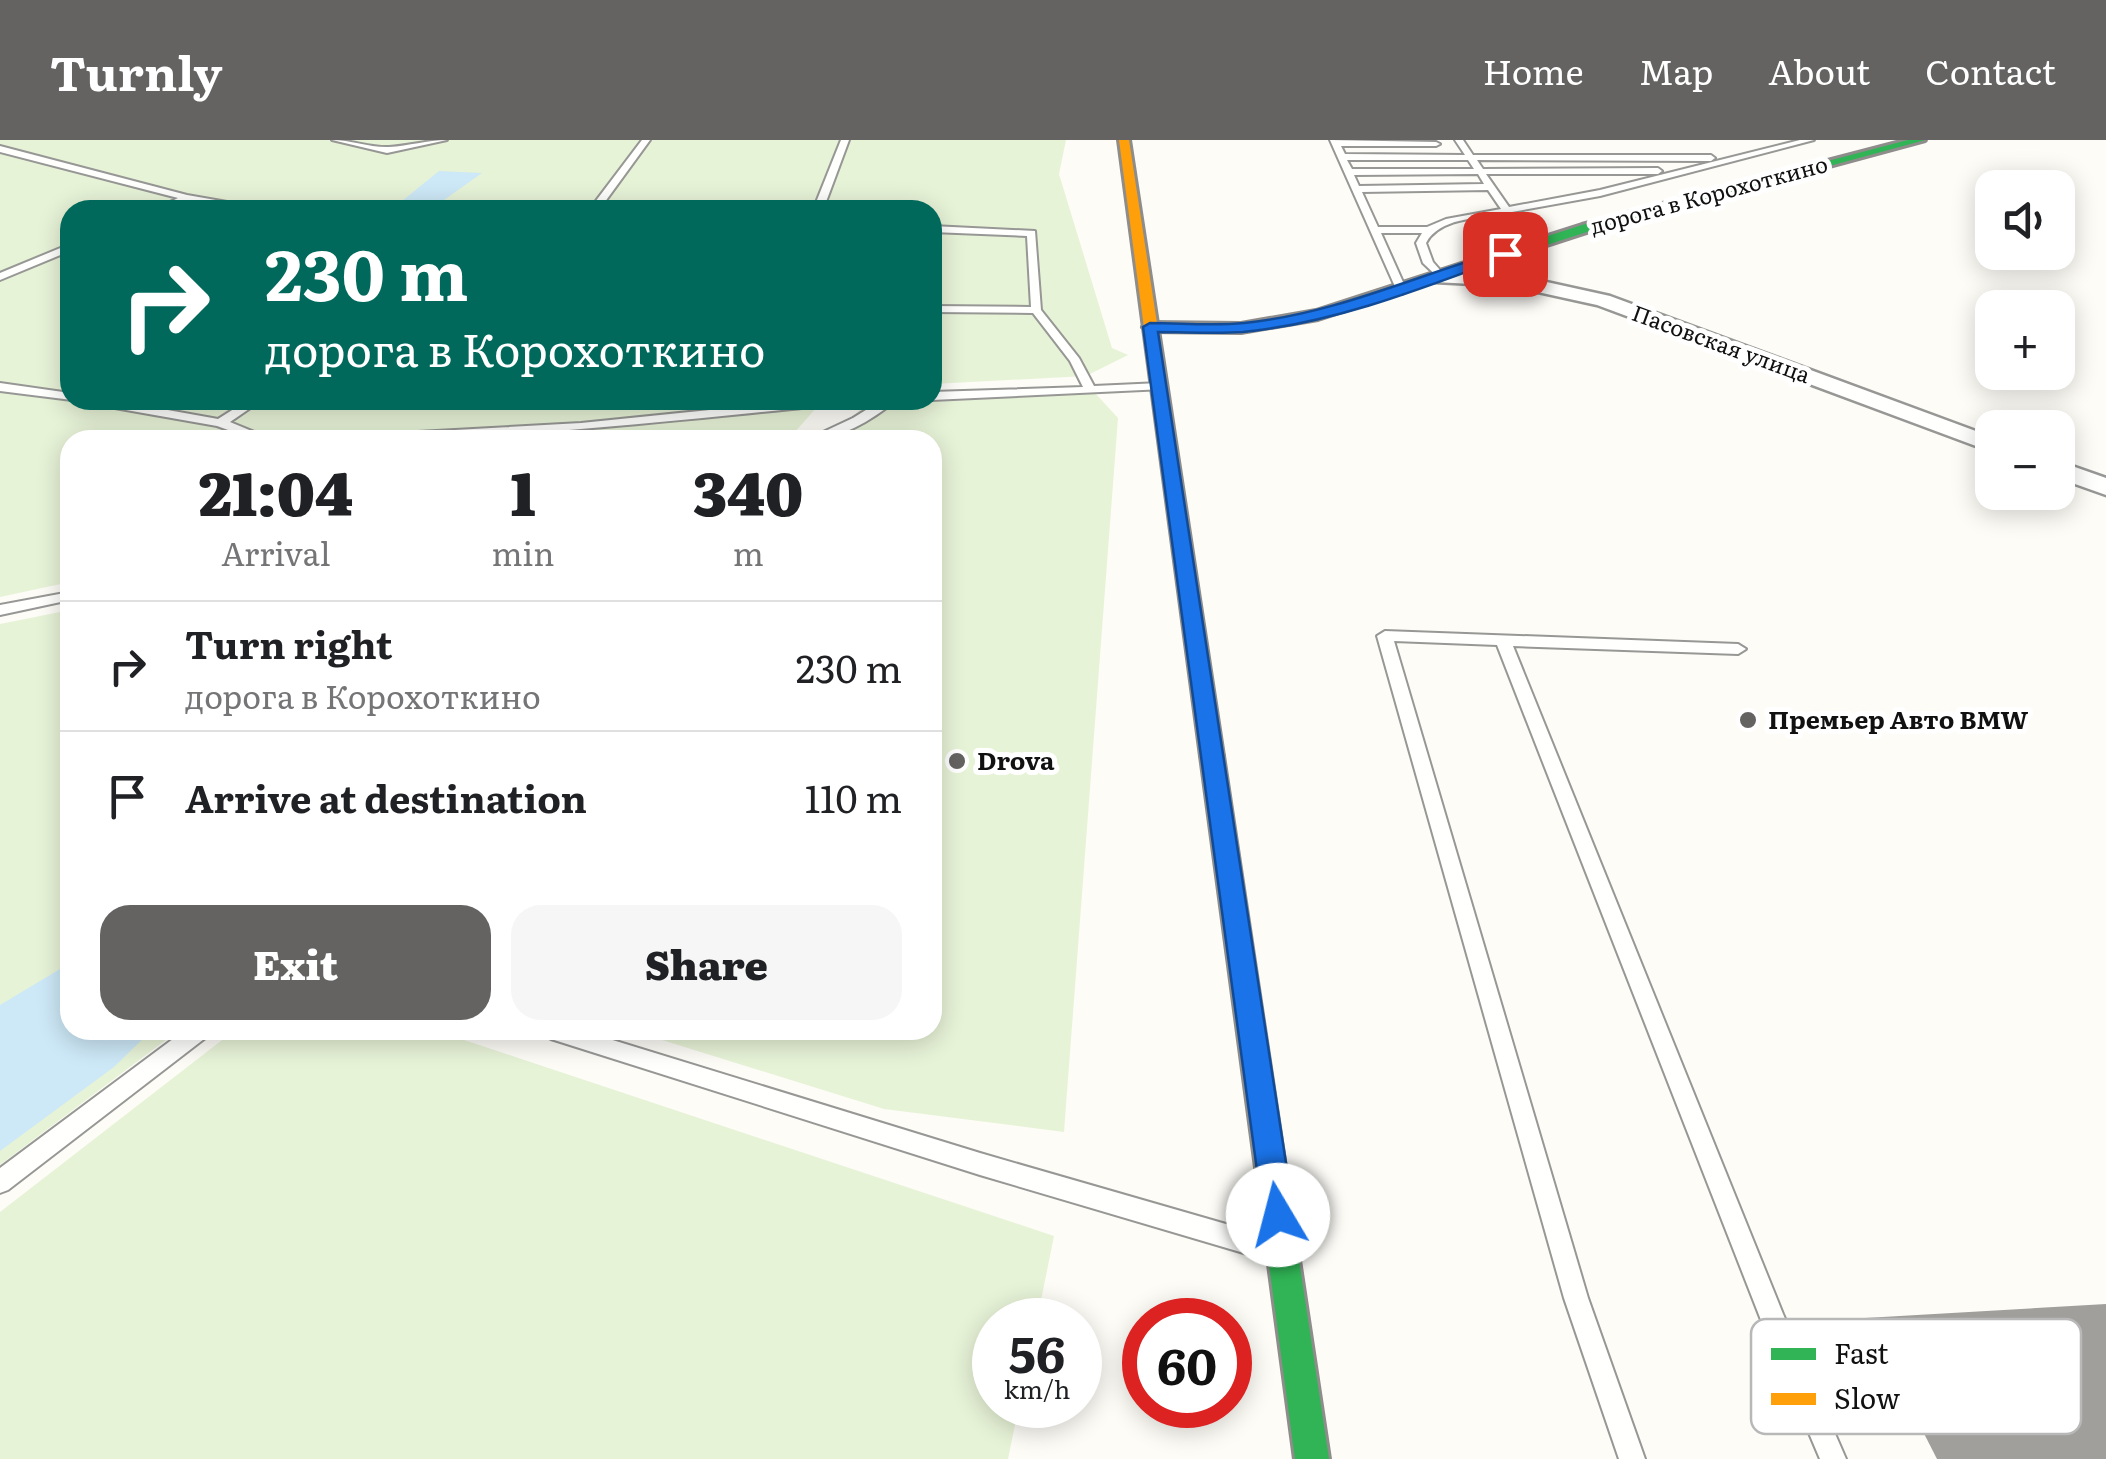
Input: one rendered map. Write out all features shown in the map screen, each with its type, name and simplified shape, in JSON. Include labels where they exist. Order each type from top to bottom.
[{"type":"main road","points":[[1124,140],[1145,265],[1150,327],[1312,1459]]},
{"type":"main road","name":"дорога в Корохоткино","points":[[1150,327],[1242,328],[1308,317],[1442,278],[1538,242],[1721,190],[1920,140]]},
{"type":"street","name":"Пасовская улица","points":[[1442,278],[1510,280],[1602,300],[1975,439]]},
{"type":"street","points":[[2075,476],[2106,488]]},
{"type":"lane","points":[[336,140],[386,150],[443,140]]},
{"type":"lane","points":[[601,200],[646,140]]},
{"type":"lane","points":[[822,200],[845,140]]},
{"type":"lane","points":[[1764,140],[1776,149]]},
{"type":"lane","points":[[1374,230],[1428,230],[1449,221],[1686,172],[1810,140]]},
{"type":"lane","points":[[1402,291],[1334,141],[1460,142],[1523,235],[1538,242]]},
{"type":"lane","points":[[0,149],[200,200]]},
{"type":"lane","points":[[1341,157],[1737,158]]},
{"type":"lane","points":[[1348,172],[1686,172]]},
{"type":"lane","points":[[1356,189],[1489,187]]},
{"type":"lane","points":[[182,200],[187,198]]},
{"type":"lane","points":[[942,230],[1032,234],[1036,310],[1074,360],[1090,389]]},
{"type":"lane","points":[[1428,230],[1421,242],[1428,263],[1442,278]]},
{"type":"lane","points":[[0,277],[60,251]]},
{"type":"lane","points":[[942,309],[1036,310]]},
{"type":"lane","points":[[0,387],[60,396]]},
{"type":"lane","points":[[942,396],[1160,387]]},
{"type":"lane","points":[[148,410],[240,430]]},
{"type":"lane","points":[[220,423],[240,410]]},
{"type":"lane","points":[[526,430],[745,410]]},
{"type":"lane","points":[[836,430],[874,410]]},
{"type":"lane","points":[[0,610],[60,598]]},
{"type":"lane","points":[[1632,1459],[1576,1298],[1384,636],[1738,649]]},
{"type":"lane","points":[[1502,640],[1773,1319]]},
{"type":"lane","points":[[0,1182],[188,1040]]},
{"type":"lane","points":[[583,1040],[980,1164],[1284,1252]]},
{"type":"lane","points":[[1823,1434],[1834,1459]]},
{"type":"green space","points":[[0,140],[1066,140],[1059,174],[1112,348],[1128,355],[1086,376],[942,384],[942,200],[60,200],[60,410],[814,410],[797,430],[60,430],[60,584],[0,597]]},
{"type":"green space","points":[[1095,393],[1118,418],[1064,1132],[884,1109],[662,1040],[942,1040],[942,430],[840,430],[859,410],[942,410],[942,402]]},
{"type":"green space","points":[[60,612],[60,1040],[166,1040],[0,1165],[0,624]]},
{"type":"green space","points":[[222,1040],[464,1040],[1054,1236],[1041,1298],[972,1298],[972,1428],[1014,1428],[1008,1459],[0,1459],[0,1212]]},
{"type":"water","points":[[439,171],[482,173],[444,200],[403,200]]},
{"type":"water","points":[[60,969],[60,1040],[142,1040],[114,1067],[0,1151],[0,1005]]},
{"type":"building","points":[[2106,1304],[2106,1459],[1937,1459],[1924,1434],[2081,1434],[2081,1319],[1865,1318]]},
{"type":"traffic: fast","points":[[1150,327],[1241,328],[1318,315],[1586,228],[1920,140]]},
{"type":"traffic: fast","points":[[1212,756],[1312,1459]]},
{"type":"traffic: slow","points":[[1124,140],[1212,756]]},
{"type":"place","name":"Премьер Авто BMW","points":[[1748,720]]},
{"type":"place","name":"Drova","points":[[957,761]]},
{"type":"route","points":[[1278,1215],[1150,327],[1242,328],[1308,317],[1402,291],[1505,254]]}]
